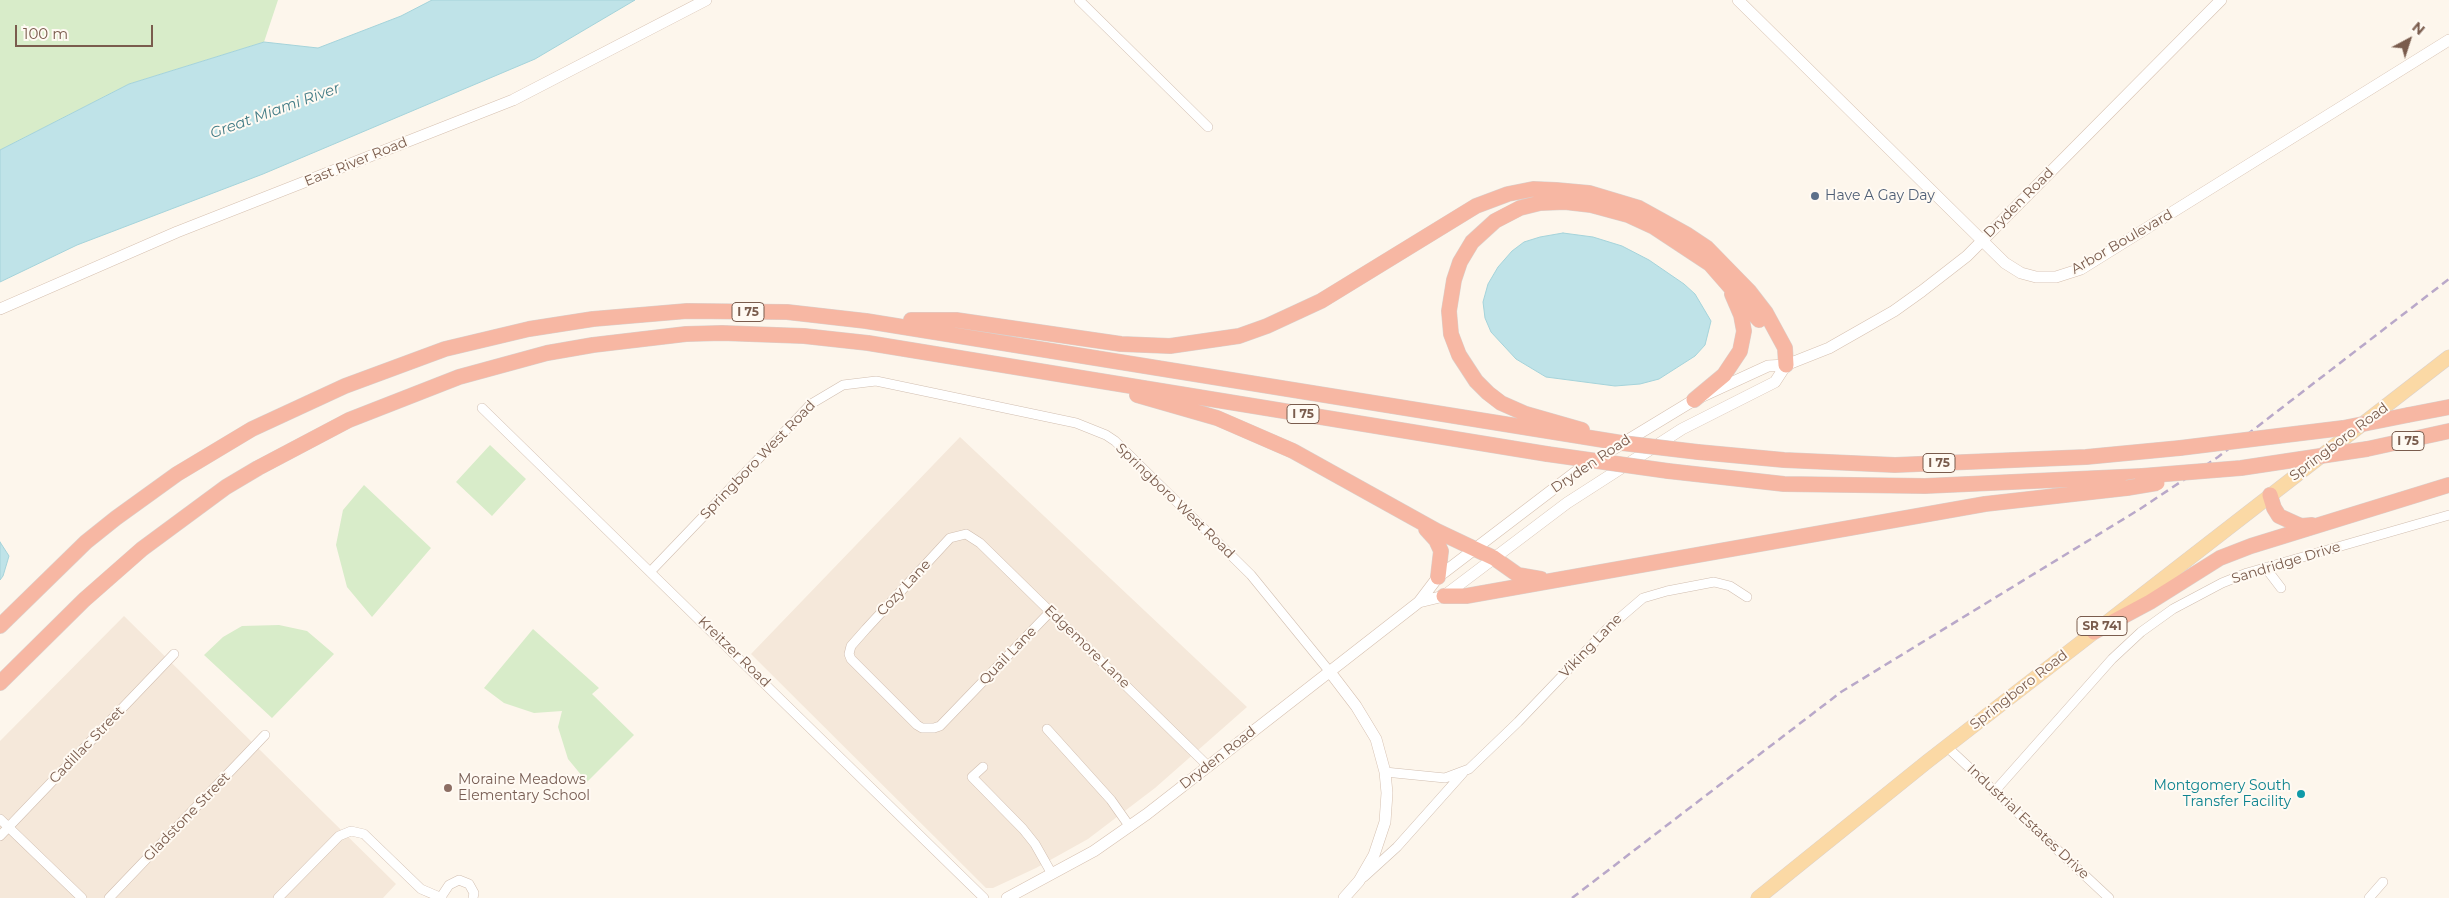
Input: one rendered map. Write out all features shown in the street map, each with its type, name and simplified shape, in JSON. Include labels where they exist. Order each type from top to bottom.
[{"type":"highway","points":[[866,321],[956,320],[1121,344],[1170,346],[1239,336],[1267,326],[1320,301],[1476,206],[1508,194],[1533,189],[1556,190],[1590,194],[1638,208],[1678,229],[1707,248],[1750,291],[1766,313],[1785,348],[1786,365]]},
{"type":"highway","points":[[1580,433],[1514,410],[1488,394],[1468,371],[1451,334],[1449,311],[1454,280],[1460,262],[1472,242],[1495,221],[1520,208],[1540,203],[1566,202],[1592,205],[1628,215],[1654,227],[1710,264],[1756,316],[1776,353],[1786,365]]},
{"type":"highway","points":[[1694,400],[1724,375],[1740,351],[1744,331],[1741,315],[1726,282]]},
{"type":"highway","name":"I 75","points":[[0,626],[86,542],[176,474],[284,412],[401,364],[455,347],[562,323],[643,314],[687,311],[786,312],[866,321],[1580,433],[1622,443],[1784,460],[1895,465],[2086,457],[2180,448],[2343,428],[2449,407]]},
{"type":"highway","name":"I 75","points":[[0,683],[115,572],[181,518],[226,487],[320,433],[393,401],[460,376],[547,353],[593,345],[686,334],[722,333],[804,336],[868,343],[1547,454],[1668,471],[1784,484],[1925,486],[2142,476],[2241,468],[2367,450],[2449,431]]},
{"type":"highway","points":[[1058,373],[1181,406],[1217,418],[1294,451],[1474,550],[1494,558],[1518,575],[1532,579],[1593,574]]},
{"type":"highway","points":[[1444,596],[1466,596],[1985,504],[2127,488],[2241,468]]},
{"type":"highway","points":[[2094,632],[2150,602],[2220,558],[2449,485]]},
{"type":"highway","points":[[2270,495],[2274,508],[2279,516],[2286,521],[2301,526],[2322,524]]},
{"type":"highway","points":[[1412,516],[1431,534],[1439,546],[1441,556],[1438,577]]},
{"type":"main road","name":"East River Road","points":[[0,309],[177,232],[513,100],[706,0]]},
{"type":"main road","name":"Arbor Boulevard","points":[[1738,0],[2006,263],[2020,273],[2048,277],[2073,272],[2146,230],[2449,40]]},
{"type":"main road","name":"Dryden Road","points":[[1007,898],[1052,874],[1130,826],[1419,602],[1438,577],[1594,461],[1694,400],[1768,366],[1786,365],[1829,348],[1894,311],[1967,256],[2222,0]]},
{"type":"main road","name":"Springboro Road","points":[[1758,898],[1946,746],[2449,357]]},
{"type":"main road","name":"Dryden Road","points":[[1419,602],[1444,596],[1567,504],[1671,436],[1775,382],[1786,365]]},
{"type":"main road","name":"Springboro West Road","points":[[1330,672],[1356,706],[1376,739],[1387,793],[1385,822],[1374,855],[1359,880],[1344,898]]},
{"type":"street","points":[[1079,0],[1208,127]]},
{"type":"street","name":"Springboro West Road","points":[[651,571],[811,404],[842,385],[876,381],[1076,423],[1106,435],[1115,441],[1251,575],[1330,672]]},
{"type":"street","name":"Kreitzer Road","points":[[482,408],[984,898]]},
{"type":"street","name":"Sandridge Drive","points":[[1994,792],[2088,684],[2134,638],[2153,623],[2194,597],[2222,583],[2265,567],[2449,515]]},
{"type":"street","name":"Edgemore Lane","points":[[962,534],[980,543],[1208,766]]},
{"type":"street","name":"Cozy Lane","points":[[850,649],[950,538],[962,534]]},
{"type":"street","points":[[2265,567],[2281,588]]},
{"type":"street","name":"Viking Lane","points":[[1359,880],[1396,846],[1463,772],[1518,722],[1608,628],[1643,598],[1666,590],[1714,582],[1730,586],[1747,597]]},
{"type":"street","name":"Quail Lane","points":[[850,649],[851,659],[917,725],[922,728],[934,728],[940,726],[1050,612]]},
{"type":"street","name":"Cadillac Street","points":[[0,836],[174,654]]},
{"type":"street","points":[[1047,729],[1111,800],[1130,826]]},
{"type":"street","name":"Gladstone Street","points":[[109,898],[265,735]]},
{"type":"street","name":"Industrial Estates Drive","points":[[1946,746],[2109,898]]},
{"type":"street","points":[[983,766],[972,777],[1023,829],[1040,852],[1052,874]]},
{"type":"street","name":"Viking Lane","points":[[1384,772],[1445,778],[1463,772]]},
{"type":"street","points":[[0,819],[82,898]]},
{"type":"street","points":[[278,898],[339,836],[352,831],[364,834],[421,888],[441,898],[449,885],[459,880],[469,884],[474,892],[473,898]]},
{"type":"street","points":[[2369,898],[2383,882]]},
{"type":"shaded area","points":[[960,437],[1247,707],[1155,788],[1088,839],[1036,868],[993,888],[986,888],[751,654]]},
{"type":"shaded area","points":[[124,616],[396,884],[383,898],[0,898],[0,741]]},
{"type":"green space","points":[[0,0],[278,0],[264,42],[129,84],[0,150]]},
{"type":"green space","points":[[490,445],[526,479],[492,516],[456,482]]},
{"type":"green space","points":[[364,485],[431,548],[372,617],[347,587],[336,545],[343,510]]},
{"type":"green space","points":[[279,625],[307,631],[334,654],[272,718],[204,655],[223,637],[242,626]]},
{"type":"green space","points":[[533,629],[599,688],[592,694],[634,735],[587,782],[568,759],[558,727],[562,711],[534,713],[504,703],[484,688]]},
{"type":"water","name":"Great Miami River","points":[[432,0],[635,0],[535,59],[263,174],[77,245],[0,282],[0,150],[129,84],[264,42],[318,48],[401,16]]},
{"type":"water","points":[[1563,233],[1593,237],[1622,246],[1649,260],[1684,284],[1695,294],[1711,321],[1705,345],[1695,356],[1659,379],[1640,384],[1615,386],[1546,377],[1516,359],[1491,332],[1485,318],[1483,302],[1488,284],[1498,267],[1512,251],[1524,242]]},
{"type":"water","points":[[0,542],[9,556],[0,580]]},
{"type":"railway","points":[[1572,898],[1841,692],[2140,509],[2218,457],[2449,279]]},
{"type":"place","name":"Have A Gay Day","points":[[1815,196]]},
{"type":"place","name":"Moraine Meadows Elementary School","points":[[448,788]]},
{"type":"place","name":"Montgomery South Transfer Facility","points":[[2301,794]]}]
